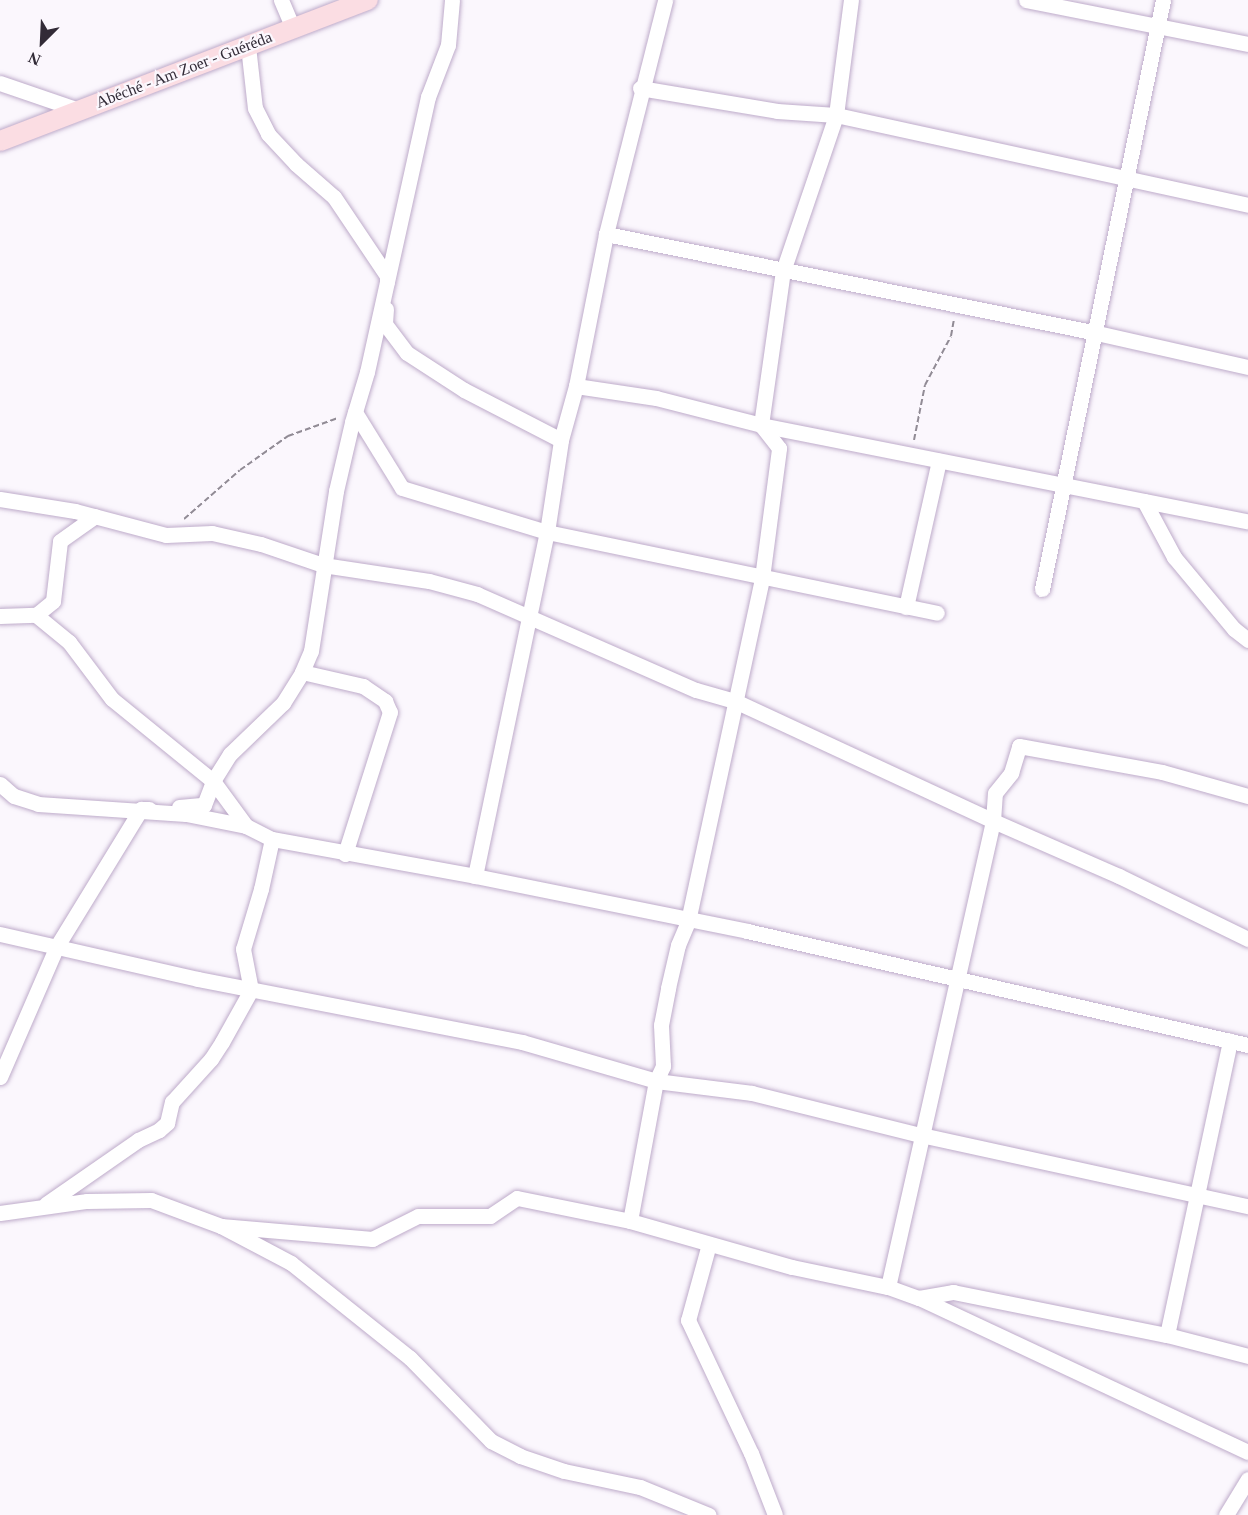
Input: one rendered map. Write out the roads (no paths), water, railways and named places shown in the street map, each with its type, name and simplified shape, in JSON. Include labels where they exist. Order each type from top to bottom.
[{"type":"main road","name":"Abéché - Am Zoer - Guéréda","points":[[0,141],[368,0]]},
{"type":"street","points":[[281,0],[293,28]]},
{"type":"street","points":[[141,809],[204,805],[213,781],[230,754],[283,703],[302,672],[310,651],[336,491],[355,412],[368,372],[387,276],[428,97],[448,45],[452,0]]},
{"type":"street","points":[[475,876],[500,766],[547,532],[561,440],[576,386],[606,234],[640,88],[665,0]]},
{"type":"street","points":[[630,1221],[656,1081],[663,1066],[662,1025],[668,988],[678,945],[688,921],[762,578],[779,448],[760,424],[783,271],[837,115],[851,0]]},
{"type":"street","points":[[1026,0],[1158,28],[1248,44]]},
{"type":"street","points":[[1042,589],[1097,333],[1164,0]]},
{"type":"street","points":[[248,46],[255,108],[268,135],[296,164],[334,197],[387,276],[385,324],[407,353],[464,390],[561,440]]},
{"type":"street","points":[[0,83],[79,110]]},
{"type":"street","points":[[640,88],[777,111],[837,115],[1248,205]]},
{"type":"street","points":[[606,234],[1097,333],[1248,367]]},
{"type":"street","points":[[576,386],[656,398],[760,424],[1248,521]]},
{"type":"street","points":[[355,412],[402,488],[547,532],[937,613]]},
{"type":"street","points":[[906,607],[939,461]]},
{"type":"street","points":[[0,499],[95,516],[166,535],[212,533],[261,544],[323,565],[429,581],[477,594],[696,690],[735,701],[993,821],[1119,876],[1248,939]]},
{"type":"street","points":[[1144,501],[1174,557],[1234,628],[1248,640]]},
{"type":"street","points":[[0,616],[36,615],[53,601],[60,541],[95,516]]},
{"type":"street","points":[[36,615],[69,642],[112,699],[213,781],[246,826]]},
{"type":"street","points":[[302,672],[363,686],[385,701],[390,712],[345,854]]},
{"type":"street","points":[[888,1287],[921,1135],[960,978],[993,821],[995,793],[1011,772],[1019,746],[1162,772],[1248,796]]},
{"type":"street","points":[[0,784],[14,796],[38,804],[141,809],[186,814],[246,826],[272,839],[475,876],[960,978],[1248,1045]]},
{"type":"street","points":[[0,1077],[57,946],[141,809]]},
{"type":"street","points":[[44,1206],[167,1123],[172,1102],[211,1059],[251,990],[243,949],[261,889],[272,839]]},
{"type":"street","points":[[0,934],[251,990],[522,1042],[656,1081],[752,1093],[921,1135],[1248,1206]]},
{"type":"street","points":[[1167,1335],[1230,1041]]},
{"type":"street","points":[[220,1226],[372,1239],[418,1216],[490,1216],[517,1198],[630,1221],[792,1267],[888,1287],[919,1298],[1248,1452]]},
{"type":"street","points":[[0,1213],[87,1201],[151,1200],[220,1226],[291,1263],[410,1358],[491,1441],[531,1460],[640,1487],[709,1515]]},
{"type":"street","points":[[709,1244],[688,1320],[751,1453],[776,1515]]},
{"type":"street","points":[[919,1298],[953,1292],[1167,1335],[1248,1356]]},
{"type":"street","points":[[1226,1515],[1248,1479]]}]
